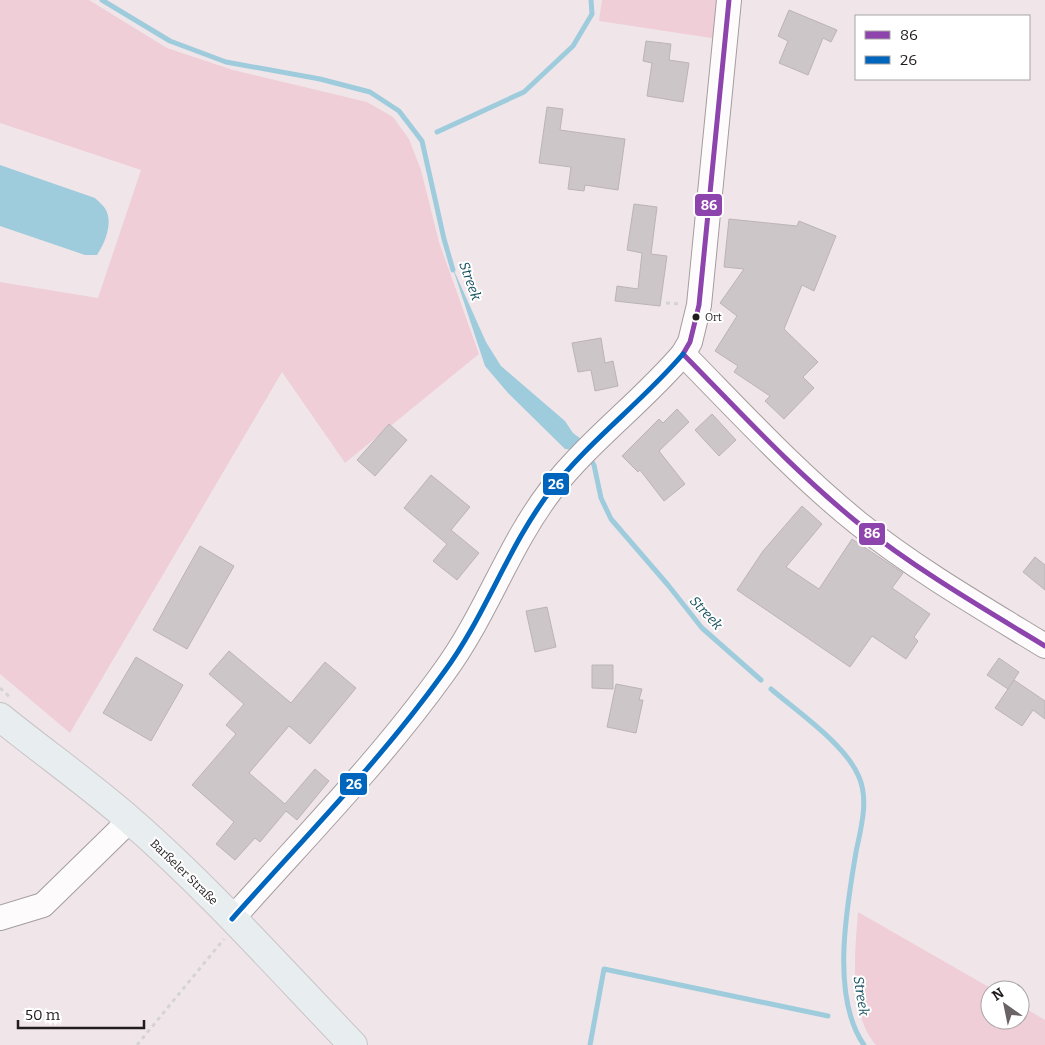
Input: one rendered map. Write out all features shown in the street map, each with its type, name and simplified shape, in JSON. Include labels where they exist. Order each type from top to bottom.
[{"type":"main road","name":"Barßeler Straße","points":[[0,717],[130,820],[234,921],[352,1045]]},
{"type":"street","points":[[234,921],[424,700],[465,640],[532,519],[553,488],[683,354],[690,342],[699,305],[729,0]]},
{"type":"street","points":[[683,354],[808,480],[859,523],[932,577],[1045,646]]},
{"type":"street","points":[[0,918],[42,905],[130,820]]},
{"type":"path","points":[[137,1045],[234,921]]},
{"type":"shaded area","points":[[0,0],[89,0],[167,48],[233,70],[367,102],[393,117],[409,139],[421,170],[439,242],[479,354],[345,463],[282,372],[70,733],[0,674],[0,282],[98,298],[141,170],[0,123]]},
{"type":"shaded area","points":[[602,0],[721,0],[718,39],[599,21]]},
{"type":"shaded area","points":[[858,912],[980,982],[980,1030],[1030,1030],[1030,1011],[1045,1020],[1045,1045],[876,1045],[867,1032],[857,1000],[855,982]]},
{"type":"water","points":[[0,165],[95,198],[106,210],[109,221],[103,245],[97,255],[85,255],[0,226]]},
{"type":"water","name":"Streek","points":[[452,266],[486,342],[501,366],[565,421],[573,433],[585,442],[576,450],[565,449],[508,393],[485,366]]},
{"type":"building","points":[[789,10],[837,30],[831,42],[823,38],[808,75],[779,63],[788,41],[778,36]]},
{"type":"building","points":[[646,41],[671,44],[669,60],[689,63],[683,102],[647,96],[652,63],[643,61]]},
{"type":"building","points":[[547,107],[563,109],[560,130],[625,139],[618,190],[585,185],[584,191],[568,189],[571,167],[539,163]]},
{"type":"building","points":[[634,204],[657,207],[651,254],[667,256],[660,306],[615,301],[617,286],[638,289],[642,253],[627,250]]},
{"type":"building","points":[[729,219],[797,226],[799,221],[836,236],[814,291],[802,285],[784,329],[818,362],[803,377],[814,388],[784,419],[765,401],[770,396],[734,372],[738,366],[715,351],[737,316],[720,303],[744,269],[724,267]]},
{"type":"building","points":[[601,338],[605,363],[613,361],[618,386],[595,391],[591,370],[578,372],[572,343]]},
{"type":"building","points":[[677,409],[689,422],[659,451],[685,484],[664,501],[640,470],[638,472],[622,456],[659,419],[663,423]]},
{"type":"building","points":[[712,414],[736,440],[719,456],[695,430]]},
{"type":"building","points":[[389,424],[407,440],[375,476],[357,460]]},
{"type":"building","points":[[431,475],[470,507],[451,530],[479,553],[457,580],[433,561],[447,544],[404,508]]},
{"type":"building","points":[[802,506],[822,524],[786,567],[819,589],[852,539],[903,573],[892,588],[930,614],[914,637],[918,641],[906,659],[872,636],[850,667],[737,590],[763,551]]},
{"type":"building","points":[[200,546],[234,566],[187,649],[153,630]]},
{"type":"building","points":[[1035,557],[1045,565],[1045,590],[1023,572]]},
{"type":"building","points":[[547,607],[556,647],[535,652],[526,611]]},
{"type":"building","points":[[229,651],[291,703],[325,662],[356,688],[310,744],[289,726],[249,773],[285,804],[315,769],[329,781],[297,820],[286,811],[260,842],[255,838],[235,860],[216,844],[234,822],[192,785],[236,734],[226,725],[244,704],[209,674]]},
{"type":"building","points":[[136,657],[183,685],[151,741],[103,713]]},
{"type":"building","points":[[999,658],[1019,672],[1008,689],[987,675]]},
{"type":"building","points":[[592,665],[613,665],[613,689],[592,688]]},
{"type":"building","points":[[1014,680],[1045,701],[1045,719],[1033,710],[1022,726],[995,708]]},
{"type":"building","points":[[616,684],[642,689],[639,700],[643,700],[636,733],[607,727]]},
{"type":"waterway","name":"Streek","points":[[102,0],[170,41],[226,62],[320,79],[370,92],[399,111],[422,141],[444,239],[453,270]]},
{"type":"waterway","points":[[437,132],[524,92],[573,46],[592,14],[591,0]]},
{"type":"waterway","name":"Streek","points":[[589,457],[594,465],[601,498],[611,519],[702,628],[761,680]]},
{"type":"waterway","name":"Streek","points":[[771,689],[833,741],[853,765],[862,786],[864,805],[849,898],[844,950],[844,977],[847,1002],[854,1025],[864,1045]]},
{"type":"waterway","points":[[590,1045],[604,969],[828,1016]]},
{"type":"transit line","name":"86","points":[[729,0],[699,305],[690,342],[683,354],[790,462],[858,523],[926,572],[1045,646]]},
{"type":"transit line","name":"26","points":[[232,919],[341,798],[420,705],[459,650],[522,534],[551,490],[582,454],[651,388],[683,354]]},
{"type":"place","name":"Ort","points":[[696,317]]}]
